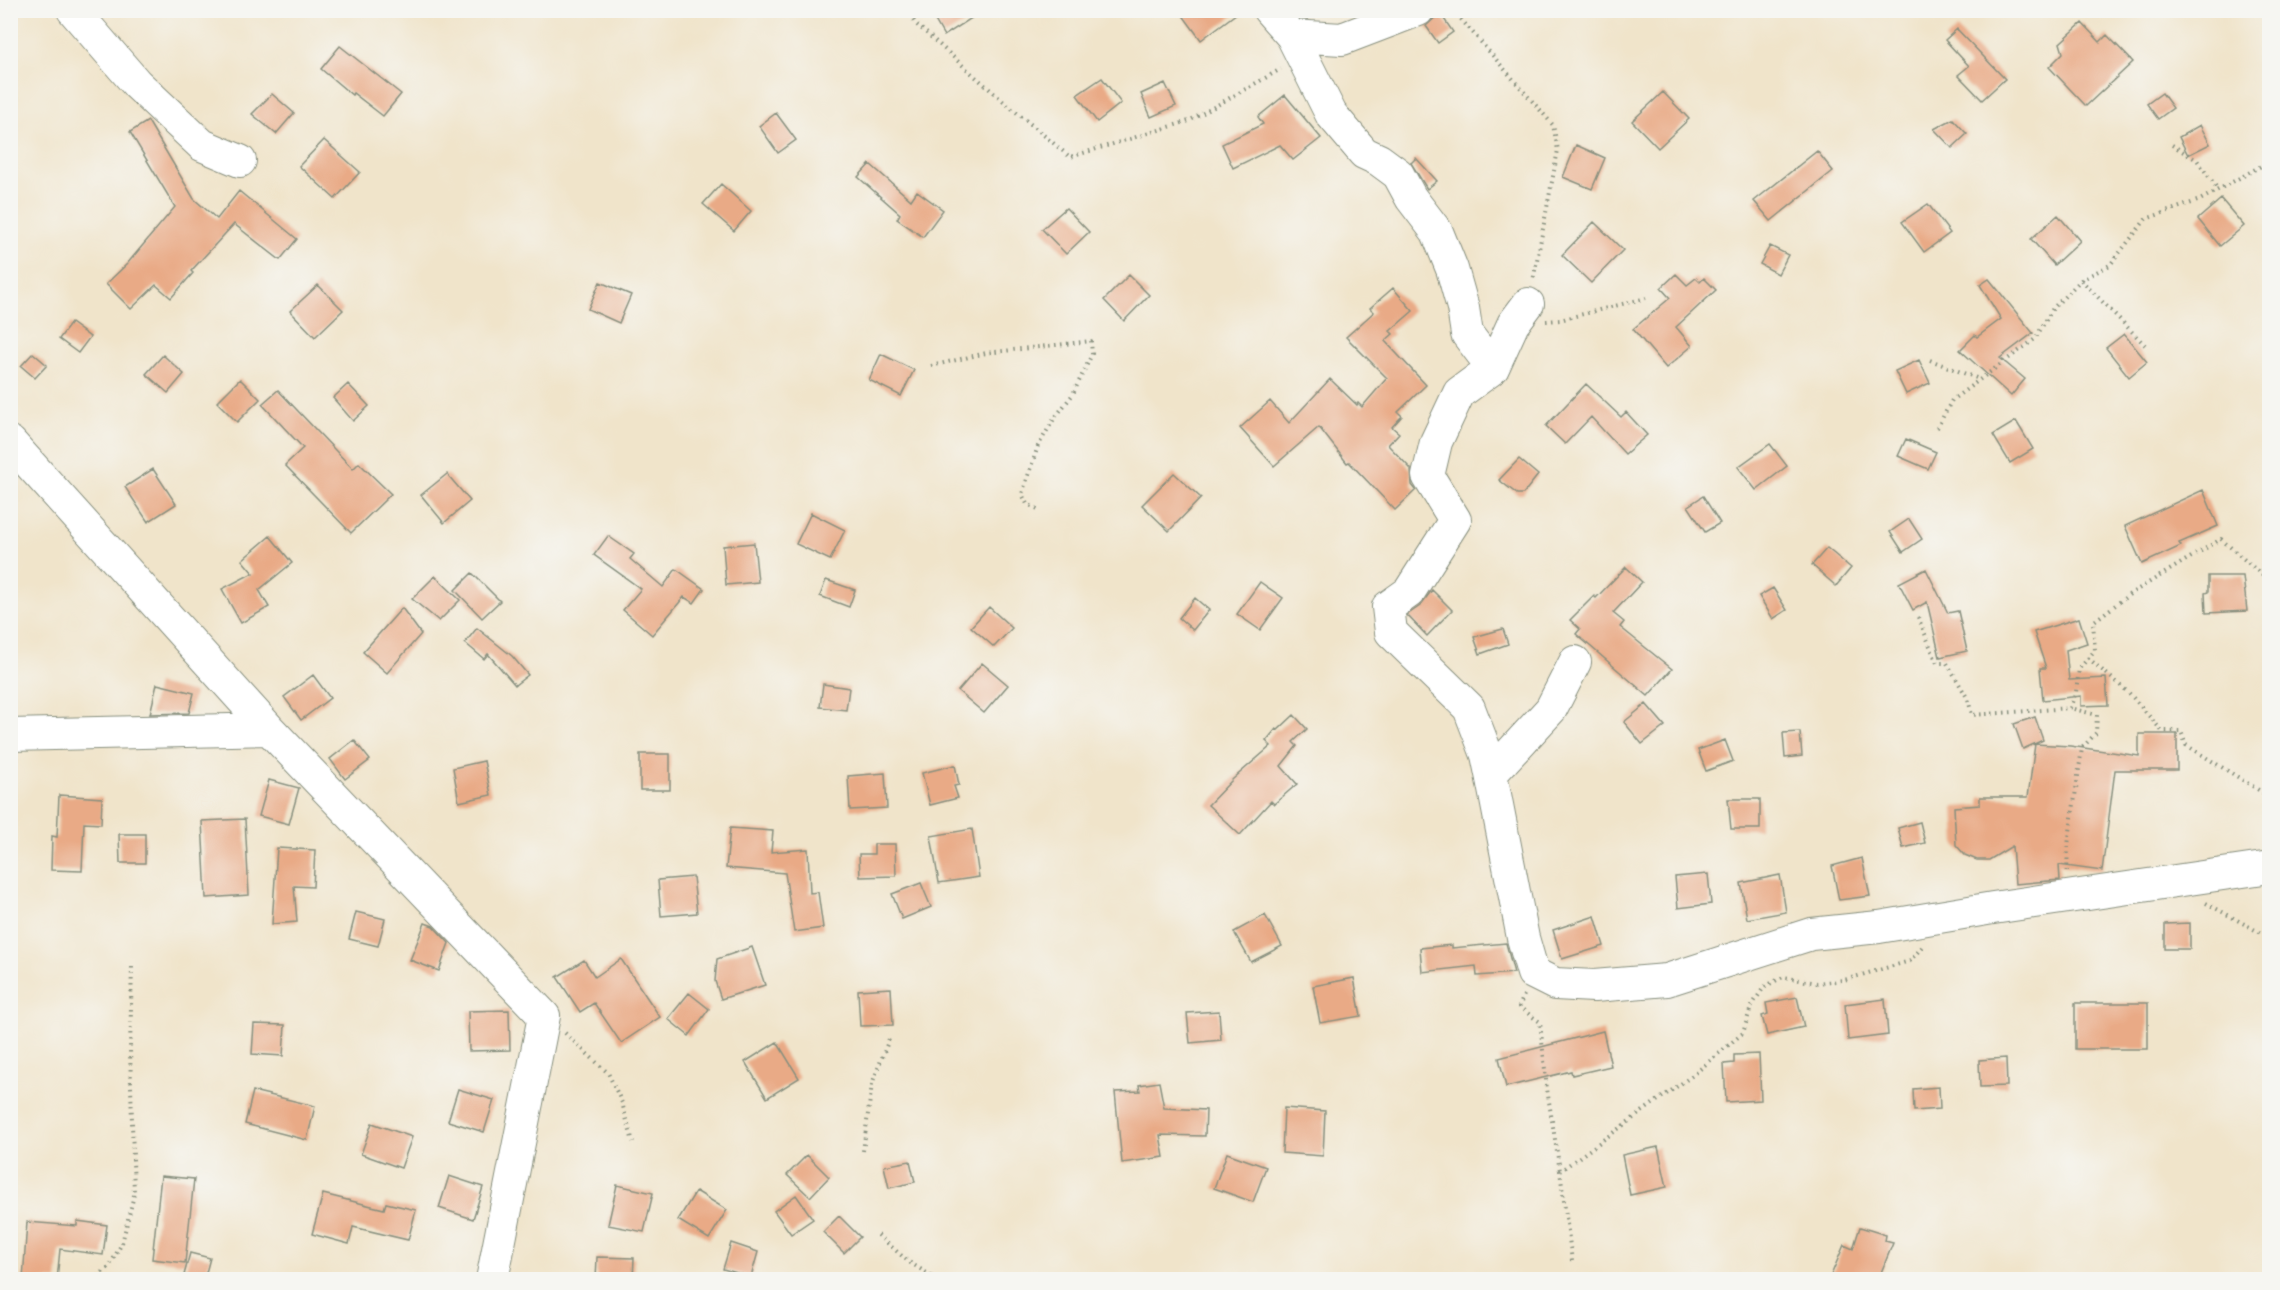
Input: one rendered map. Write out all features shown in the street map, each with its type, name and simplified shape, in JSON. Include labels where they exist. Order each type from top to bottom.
[{"type":"street","points":[[73,10],[137,84],[202,145],[240,161]]},
{"type":"street","points":[[1269,10],[1297,46],[1331,114],[1364,153],[1379,160],[1398,174],[1411,198],[1437,232],[1452,268],[1463,308],[1467,334],[1493,368]]},
{"type":"street","points":[[1297,46],[1342,39],[1418,10]]},
{"type":"street","points":[[1520,314],[1493,368],[1459,393],[1436,442],[1428,476],[1455,520],[1409,592],[1388,607],[1391,632],[1469,708],[1487,756],[1523,938],[1533,973],[1555,984],[1594,986],[1667,980],[1811,934],[1879,927],[2270,867]]},
{"type":"street","points":[[10,442],[269,729],[544,1016],[492,1280]]},
{"type":"street","points":[[1491,774],[1551,709],[1575,662]]},
{"type":"street","points":[[10,735],[269,729]]},
{"type":"path","points":[[907,10],[924,32],[1070,157],[1189,121],[1297,46]]},
{"type":"path","points":[[1453,10],[1553,125],[1558,150],[1520,314],[1560,320],[1646,298]]},
{"type":"path","points":[[2172,145],[2197,160],[2217,188]]},
{"type":"path","points":[[1937,428],[1952,400],[2035,339],[2053,308],[2081,280],[2110,265],[2146,219],[2200,200],[2217,188],[2270,161]]},
{"type":"path","points":[[2081,280],[2145,345]]},
{"type":"path","points":[[931,366],[986,353],[1091,341],[1092,354],[1073,394],[1054,419],[1038,446],[1027,477],[1022,494],[1027,504],[1038,509]]},
{"type":"path","points":[[1930,360],[1980,380]]},
{"type":"path","points":[[2070,708],[2076,692],[2079,669],[2096,650],[2093,622],[2130,594],[2222,539],[2270,582]]},
{"type":"path","points":[[1918,617],[1937,663],[1947,663],[1968,699],[1971,715],[2070,708],[2097,715],[2096,733],[2082,748],[2068,845],[2066,878]]},
{"type":"path","points":[[2088,658],[2128,693],[2162,731],[2181,731],[2186,745],[2270,797]]},
{"type":"path","points":[[2169,882],[2270,938]]},
{"type":"path","points":[[1560,1171],[1693,1075],[1743,1033],[1751,1007],[1764,987],[1783,977],[1817,983],[1844,980],[1910,961],[1923,946]]},
{"type":"path","points":[[93,1280],[109,1267],[122,1243],[134,1195],[130,1049],[132,965]]},
{"type":"path","points":[[1533,973],[1519,1007],[1540,1022],[1545,1080],[1572,1261]]},
{"type":"path","points":[[544,1016],[578,1043],[608,1073],[622,1103],[633,1142]]},
{"type":"path","points":[[862,1151],[872,1084],[889,1039]]},
{"type":"path","points":[[878,1235],[927,1274],[938,1280]]},
{"type":"path","points":[[919,1280],[927,1274]]},
{"type":"building","points":[[929,10],[984,10],[944,36]]},
{"type":"building","points":[[1179,10],[1241,10],[1201,40]]},
{"type":"building","points":[[1440,13],[1453,32],[1438,43],[1426,26]]},
{"type":"building","points":[[2082,23],[2100,42],[2107,35],[2133,62],[2086,106],[2049,67],[2063,53],[2060,43]]},
{"type":"building","points":[[1957,29],[2005,79],[1982,100],[1958,75],[1969,66],[1945,40]]},
{"type":"building","points":[[340,46],[401,94],[383,116],[353,93],[352,95],[321,69]]},
{"type":"building","points":[[1102,78],[1121,103],[1097,122],[1077,95]]},
{"type":"building","points":[[1165,83],[1176,106],[1151,117],[1141,94]]},
{"type":"building","points":[[1663,92],[1689,119],[1658,148],[1632,121]]},
{"type":"building","points":[[2162,93],[2173,108],[2158,119],[2147,104]]},
{"type":"building","points":[[272,94],[294,113],[276,134],[252,114]]},
{"type":"building","points":[[1285,95],[1321,138],[1293,160],[1280,145],[1233,168],[1222,144],[1263,124],[1258,117]]},
{"type":"building","points":[[776,113],[796,140],[778,153],[759,126]]},
{"type":"building","points":[[1953,119],[1967,134],[1952,148],[1934,129]]},
{"type":"building","points":[[148,121],[194,199],[217,219],[239,191],[297,239],[280,260],[234,224],[191,271],[193,273],[171,298],[156,285],[131,309],[106,284],[127,264],[175,207],[130,132]]},
{"type":"building","points":[[2200,125],[2210,144],[2188,155],[2179,137]]},
{"type":"building","points":[[324,140],[360,172],[335,199],[299,166]]},
{"type":"building","points":[[1576,145],[1605,158],[1592,189],[1563,177]]},
{"type":"building","points":[[1817,151],[1833,171],[1771,221],[1754,201]]},
{"type":"building","points":[[1416,158],[1437,181],[1427,189],[1411,163]]},
{"type":"building","points":[[870,164],[911,200],[917,191],[943,210],[923,237],[897,219],[900,214],[858,177]]},
{"type":"building","points":[[721,184],[751,211],[734,231],[703,204]]},
{"type":"building","points":[[2221,199],[2244,226],[2220,246],[2198,219]]},
{"type":"building","points":[[1928,204],[1950,233],[1924,252],[1902,222]]},
{"type":"building","points":[[1066,208],[1089,232],[1066,254],[1042,229]]},
{"type":"building","points":[[2058,215],[2080,241],[2054,265],[2031,239]]},
{"type":"building","points":[[1594,222],[1623,250],[1591,283],[1562,255]]},
{"type":"building","points":[[1770,246],[1788,255],[1778,274],[1760,264]]},
{"type":"building","points":[[1676,274],[1687,285],[1696,278],[1700,282],[1704,278],[1716,290],[1676,327],[1692,346],[1666,368],[1633,329],[1670,298],[1661,288]]},
{"type":"building","points":[[1129,275],[1149,295],[1124,321],[1104,300]]},
{"type":"building","points":[[1989,279],[2033,333],[2000,358],[2025,379],[2011,396],[1960,350],[1975,335],[1977,337],[2001,319],[1980,285]]},
{"type":"building","points":[[600,282],[631,295],[619,323],[588,309]]},
{"type":"building","points":[[318,285],[343,310],[315,337],[290,311]]},
{"type":"building","points":[[1393,288],[1413,311],[1390,331],[1393,334],[1385,341],[1426,385],[1398,412],[1402,416],[1392,427],[1399,433],[1388,445],[1411,469],[1412,485],[1416,490],[1395,510],[1349,462],[1347,463],[1319,427],[1274,466],[1240,428],[1270,401],[1289,423],[1330,379],[1362,407],[1387,378],[1346,337],[1374,312],[1370,308]]},
{"type":"building","points":[[71,323],[90,337],[78,353],[59,339]]},
{"type":"building","points":[[2124,334],[2147,362],[2129,377],[2106,348]]},
{"type":"building","points":[[33,353],[47,365],[35,378],[21,366]]},
{"type":"building","points":[[881,354],[914,370],[901,396],[869,380]]},
{"type":"building","points":[[163,355],[184,374],[168,393],[146,374]]},
{"type":"building","points":[[1919,360],[1930,383],[1906,394],[1895,371]]},
{"type":"building","points":[[240,379],[260,399],[237,422],[217,402]]},
{"type":"building","points":[[348,384],[369,406],[353,421],[333,398]]},
{"type":"building","points":[[1586,384],[1621,417],[1626,412],[1647,435],[1625,454],[1591,417],[1565,444],[1546,426]]},
{"type":"building","points":[[278,390],[353,469],[359,463],[391,494],[351,533],[285,465],[303,448],[262,404]]},
{"type":"building","points":[[2016,421],[2033,449],[2010,463],[1993,435]]},
{"type":"building","points":[[1906,439],[1936,452],[1928,469],[1898,456]]},
{"type":"building","points":[[1770,444],[1787,466],[1756,490],[1738,467]]},
{"type":"building","points":[[1519,459],[1538,475],[1523,494],[1517,494],[1499,480]]},
{"type":"building","points":[[153,469],[176,504],[148,522],[125,487]]},
{"type":"building","points":[[1174,473],[1201,498],[1169,531],[1142,505]]},
{"type":"building","points":[[447,474],[470,501],[444,523],[421,495]]},
{"type":"building","points":[[2203,490],[2218,526],[2179,543],[2181,546],[2142,564],[2125,526]]},
{"type":"building","points":[[1703,496],[1720,523],[1705,532],[1688,506]]},
{"type":"building","points":[[811,513],[845,530],[830,560],[796,544]]},
{"type":"building","points":[[1909,519],[1922,539],[1903,552],[1890,532]]},
{"type":"building","points":[[270,536],[292,563],[259,590],[269,607],[241,623],[222,589],[253,573],[242,560]]},
{"type":"building","points":[[608,536],[634,554],[630,559],[663,587],[676,569],[704,589],[694,603],[684,597],[652,635],[623,610],[641,589],[594,555]]},
{"type":"building","points":[[754,543],[758,582],[726,585],[723,546]]},
{"type":"building","points":[[1827,548],[1851,568],[1836,586],[1812,565]]},
{"type":"building","points":[[1626,567],[1642,582],[1613,613],[1624,622],[1620,627],[1672,669],[1648,696],[1576,634],[1580,629],[1570,620],[1594,596],[1596,598]]},
{"type":"building","points":[[1926,569],[1948,613],[1958,611],[1967,651],[1940,657],[1927,602],[1913,610],[1899,583]]},
{"type":"building","points":[[472,573],[500,601],[482,618],[455,590]]},
{"type":"building","points":[[435,576],[460,600],[439,621],[412,599]]},
{"type":"building","points":[[2208,576],[2243,576],[2247,611],[2206,613],[2205,593],[2208,592]]},
{"type":"building","points":[[826,580],[855,590],[849,607],[820,596]]},
{"type":"building","points":[[1260,582],[1283,598],[1260,630],[1237,614]]},
{"type":"building","points":[[1773,588],[1787,610],[1773,619],[1759,596]]},
{"type":"building","points":[[1432,590],[1452,610],[1427,636],[1407,615],[1420,606]]},
{"type":"building","points":[[1195,598],[1209,610],[1193,630],[1179,618]]},
{"type":"building","points":[[989,607],[1012,628],[994,647],[971,627]]},
{"type":"building","points":[[402,608],[421,634],[387,673],[363,652]]},
{"type":"building","points":[[2079,618],[2087,643],[2066,650],[2069,680],[2106,678],[2108,705],[2081,706],[2081,696],[2043,700],[2040,668],[2046,668],[2034,632]]},
{"type":"building","points":[[477,628],[512,656],[528,675],[515,685],[488,654],[484,659],[465,643]]},
{"type":"building","points":[[1503,629],[1508,644],[1480,654],[1474,637]]},
{"type":"building","points":[[982,663],[1008,685],[984,713],[958,691]]},
{"type":"building","points":[[313,675],[330,698],[301,720],[284,697]]},
{"type":"building","points":[[157,684],[194,693],[189,713],[150,714]]},
{"type":"building","points":[[823,684],[849,688],[846,710],[820,707]]},
{"type":"building","points":[[1646,704],[1665,726],[1642,744],[1624,722]]},
{"type":"building","points":[[1294,715],[1307,729],[1293,742],[1297,746],[1281,766],[1297,784],[1274,804],[1271,801],[1240,835],[1208,805],[1233,779],[1271,746],[1266,741],[1276,729],[1278,730]]},
{"type":"building","points":[[2035,717],[2043,740],[2023,749],[2014,724]]},
{"type":"building","points":[[1800,732],[1802,756],[1785,758],[1783,733]]},
{"type":"building","points":[[2139,734],[2177,734],[2177,770],[2115,770],[2102,871],[2059,865],[2060,880],[2015,884],[2012,846],[1989,860],[1977,860],[1965,855],[1956,845],[1954,807],[1980,805],[1980,797],[2028,797],[2035,744],[2070,746],[2139,756]]},
{"type":"building","points":[[354,740],[370,760],[345,779],[330,759]]},
{"type":"building","points":[[1725,740],[1733,761],[1706,771],[1698,750]]},
{"type":"building","points":[[640,754],[670,754],[670,790],[640,790]]},
{"type":"building","points":[[484,761],[491,795],[459,802],[453,768]]},
{"type":"building","points":[[955,765],[959,785],[954,786],[958,798],[930,805],[922,773]]},
{"type":"building","points":[[885,773],[887,808],[850,810],[848,776]]},
{"type":"building","points":[[269,780],[299,788],[289,824],[259,816]]},
{"type":"building","points":[[59,795],[102,798],[101,824],[84,823],[82,871],[51,870],[52,836],[57,837]]},
{"type":"building","points":[[1728,799],[1760,799],[1760,829],[1731,829]]},
{"type":"building","points":[[245,819],[249,895],[206,898],[202,821]]},
{"type":"building","points":[[1920,822],[1925,843],[1903,848],[1898,828]]},
{"type":"building","points":[[730,828],[773,831],[771,852],[808,849],[810,893],[818,892],[823,928],[794,932],[785,873],[726,868]]},
{"type":"building","points":[[972,829],[979,877],[939,883],[931,836]]},
{"type":"building","points":[[119,834],[145,834],[145,863],[120,863]]},
{"type":"building","points":[[874,844],[895,844],[896,876],[860,877],[859,854],[874,854]]},
{"type":"building","points":[[277,848],[315,850],[313,887],[294,886],[297,922],[272,924]]},
{"type":"building","points":[[1862,858],[1870,896],[1839,900],[1832,866]]},
{"type":"building","points":[[1708,874],[1711,904],[1678,908],[1675,877]]},
{"type":"building","points":[[1780,875],[1786,912],[1747,919],[1741,883]]},
{"type":"building","points":[[693,877],[697,913],[661,916],[658,880]]},
{"type":"building","points":[[921,883],[931,907],[902,919],[892,894]]},
{"type":"building","points":[[356,912],[385,919],[378,946],[349,939]]},
{"type":"building","points":[[1265,915],[1282,946],[1251,962],[1234,932]]},
{"type":"building","points":[[1595,916],[1604,946],[1562,959],[1553,930]]},
{"type":"building","points":[[425,923],[433,926],[449,943],[439,971],[410,960]]},
{"type":"building","points":[[2190,923],[2190,949],[2165,949],[2165,924]]},
{"type":"building","points":[[1506,943],[1514,973],[1477,976],[1476,966],[1422,972],[1420,948],[1452,945],[1452,948]]},
{"type":"building","points":[[752,947],[765,985],[721,999],[715,981],[717,959]]},
{"type":"building","points":[[621,959],[660,1017],[621,1043],[594,1003],[580,1012],[557,977],[584,960],[595,977]]},
{"type":"building","points":[[1354,978],[1361,1016],[1320,1023],[1313,986]]},
{"type":"building","points":[[891,988],[893,1025],[860,1026],[858,990]]},
{"type":"building","points":[[689,993],[709,1009],[689,1036],[668,1019]]},
{"type":"building","points":[[1797,997],[1804,1027],[1767,1035],[1762,1016],[1768,1014],[1766,1003]]},
{"type":"building","points":[[1885,999],[1888,1035],[1848,1040],[1845,1004]]},
{"type":"building","points":[[2075,1003],[2148,1003],[2148,1049],[2075,1049]]},
{"type":"building","points":[[509,1010],[510,1050],[469,1051],[468,1011]]},
{"type":"building","points":[[1219,1011],[1221,1040],[1190,1043],[1187,1013]]},
{"type":"building","points":[[254,1024],[285,1025],[283,1056],[252,1054]]},
{"type":"building","points":[[1603,1031],[1611,1066],[1572,1075],[1571,1071],[1506,1087],[1499,1058]]},
{"type":"building","points":[[777,1042],[799,1078],[767,1098],[745,1062]]},
{"type":"building","points":[[1759,1054],[1761,1100],[1726,1102],[1724,1064],[1734,1063],[1734,1055]]},
{"type":"building","points":[[2006,1058],[2007,1086],[1980,1087],[1979,1060]]},
{"type":"building","points":[[1159,1082],[1164,1108],[1206,1110],[1205,1136],[1160,1135],[1164,1157],[1122,1163],[1115,1092],[1140,1091],[1139,1085]]},
{"type":"building","points":[[1939,1087],[1940,1109],[1914,1111],[1913,1089]]},
{"type":"building","points":[[458,1089],[494,1100],[484,1132],[448,1121]]},
{"type":"building","points":[[253,1091],[315,1106],[307,1140],[245,1124]]},
{"type":"building","points":[[1284,1108],[1325,1111],[1323,1156],[1282,1153]]},
{"type":"building","points":[[372,1123],[412,1137],[401,1168],[361,1154]]},
{"type":"building","points":[[1658,1147],[1667,1187],[1630,1195],[1622,1155]]},
{"type":"building","points":[[1227,1153],[1266,1167],[1253,1202],[1214,1188]]},
{"type":"building","points":[[807,1155],[829,1177],[810,1197],[787,1175]]},
{"type":"building","points":[[910,1161],[915,1182],[889,1188],[884,1166]]},
{"type":"building","points":[[161,1176],[194,1179],[185,1263],[152,1259]]},
{"type":"building","points":[[449,1176],[483,1187],[473,1219],[439,1208]]},
{"type":"building","points":[[617,1185],[653,1193],[644,1232],[608,1225]]},
{"type":"building","points":[[696,1191],[727,1210],[709,1239],[678,1220]]},
{"type":"building","points":[[323,1194],[384,1209],[386,1203],[416,1210],[408,1240],[353,1227],[349,1244],[312,1234]]},
{"type":"building","points":[[796,1195],[813,1219],[791,1234],[774,1211]]},
{"type":"building","points":[[839,1216],[860,1237],[844,1253],[823,1232]]},
{"type":"building","points":[[77,1221],[107,1225],[103,1255],[60,1249],[57,1280],[23,1280],[27,1222],[77,1226]]},
{"type":"building","points":[[1860,1227],[1886,1235],[1885,1241],[1893,1243],[1878,1280],[1829,1280],[1844,1245],[1853,1249]]},
{"type":"building","points":[[731,1243],[758,1252],[751,1277],[723,1269]]},
{"type":"building","points":[[190,1253],[210,1258],[204,1280],[184,1275]]},
{"type":"building","points":[[597,1257],[634,1258],[633,1280],[596,1280]]}]
